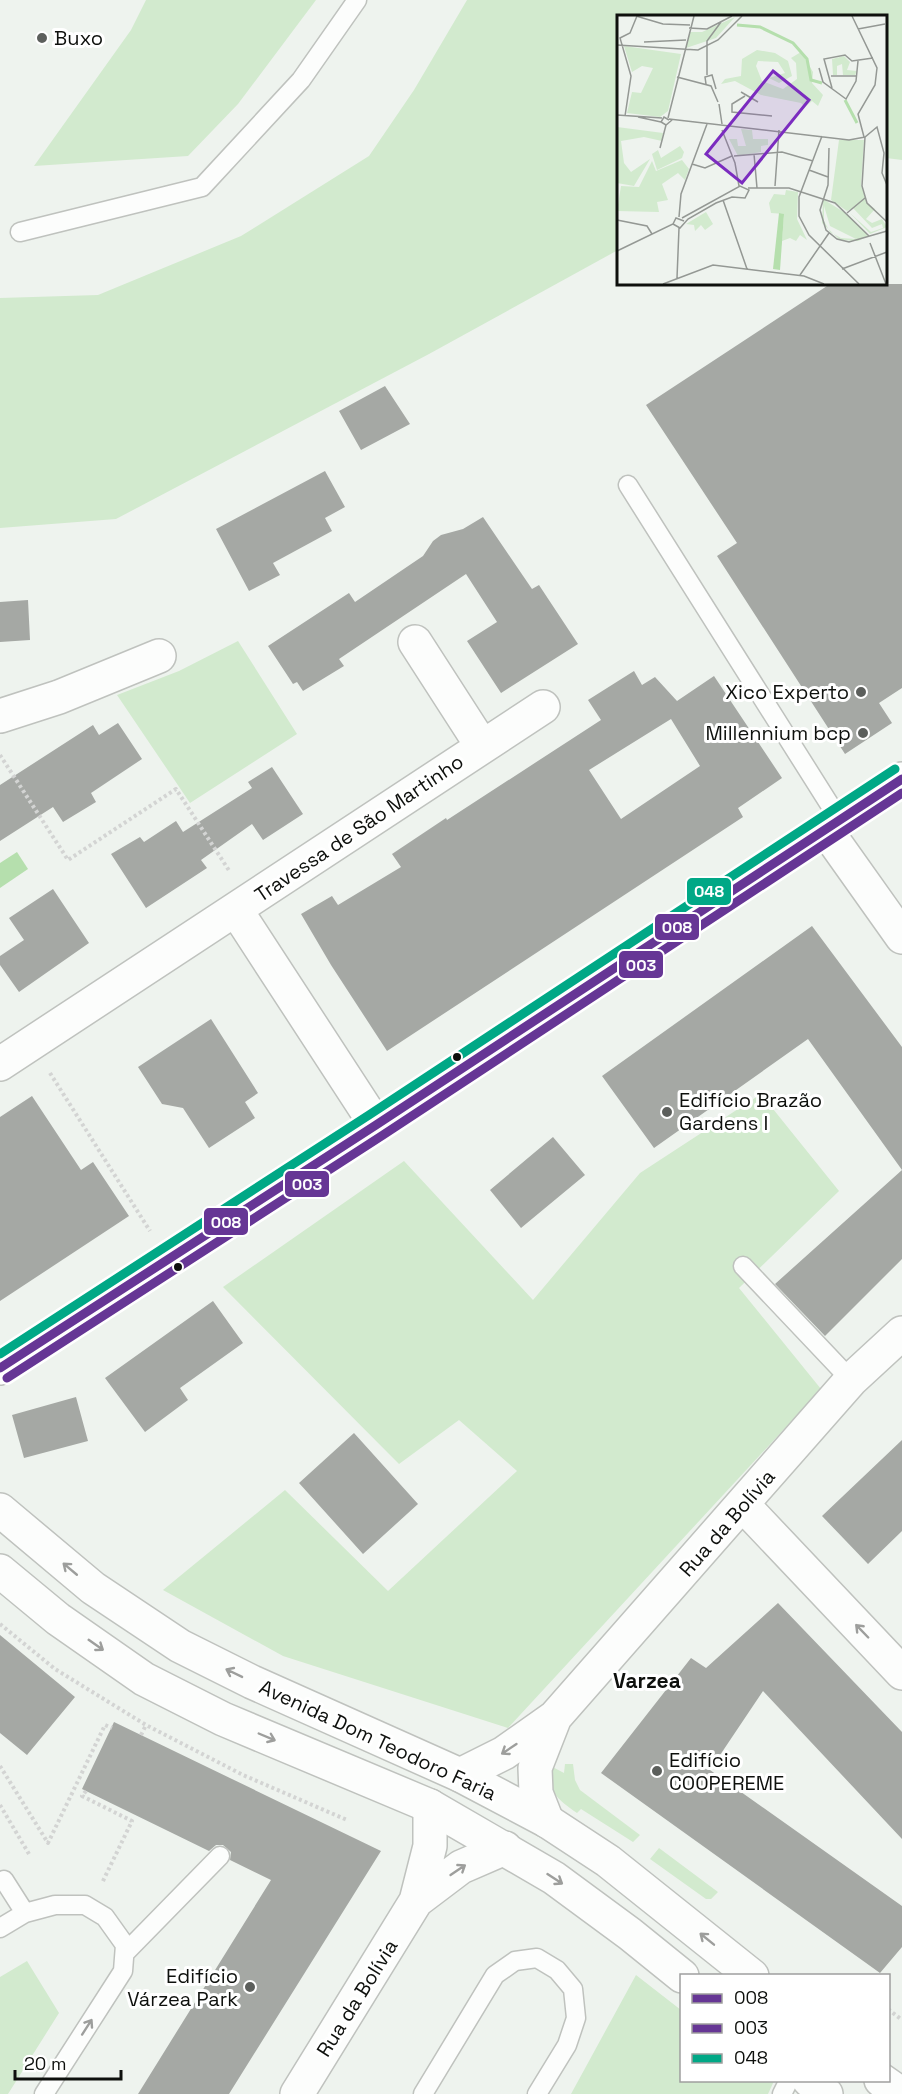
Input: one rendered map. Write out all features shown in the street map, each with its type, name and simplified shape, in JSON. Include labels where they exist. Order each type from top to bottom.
[{"type":"main road","name":"Travessa de São Martinho","points":[[415,642],[482,746]]},
{"type":"main road","points":[[0,716],[59,697],[159,656]]},
{"type":"main road","name":"Travessa de São Martinho","points":[[0,1064],[543,707]]},
{"type":"main road","points":[[0,1368],[376,1125],[902,779]]},
{"type":"main road","points":[[833,825],[902,937]]},
{"type":"main road","name":"Travessa de São Martinho","points":[[236,910],[376,1125]]},
{"type":"main road","name":"Rua da Bolívia","points":[[460,1775],[504,1753],[555,1717],[851,1380],[902,1333]]},
{"type":"main road","points":[[743,1505],[902,1673]]},
{"type":"main road","name":"Avenida Dom Teodoro Faria","points":[[0,1510],[93,1588],[180,1646],[263,1687],[460,1775],[547,1821],[608,1861],[749,1974]]},
{"type":"main road","name":"Avenida Dom Teodoro Faria","points":[[0,1571],[58,1619],[144,1679],[223,1719],[430,1806],[505,1848],[554,1878],[597,1909],[680,1975]]},
{"type":"main road","name":"Rua da Bolívia","points":[[547,1821],[536,1793],[535,1768],[555,1717]]},
{"type":"main road","name":"Rua da Bolívia","points":[[297,2094],[416,1901],[430,1846],[430,1806]]},
{"type":"main road","name":"Rua da Bolívia","points":[[416,1901],[461,1867],[505,1848]]},
{"type":"main road","points":[[811,2082],[826,2094]]},
{"type":"main road","points":[[884,2082],[901,2094]]},
{"type":"lane","points":[[20,232],[202,187],[301,80],[357,0]]},
{"type":"lane","points":[[628,485],[833,825]]},
{"type":"lane","points":[[743,1266],[851,1380]]},
{"type":"lane","points":[[125,1953],[220,1856]]},
{"type":"lane","points":[[4,1880],[25,1913]]},
{"type":"lane","points":[[0,1928],[25,1913],[55,1905],[85,1905],[105,1917],[126,1945],[123,1971],[44,2094]]},
{"type":"lane","points":[[423,2094],[495,1975],[515,1961],[537,1958],[557,1970],[573,1989],[576,2018],[567,2045],[537,2094]]},
{"type":"path","points":[[0,755],[68,860],[176,789],[233,877]]},
{"type":"path","points":[[46,1067],[155,1239]]},
{"type":"path","points":[[0,1624],[55,1669],[146,1725],[243,1775],[347,1820]]},
{"type":"path","points":[[0,1766],[48,1843],[105,1725],[112,1728]]},
{"type":"path","points":[[141,1735],[146,1725]]},
{"type":"path","points":[[86,1791],[82,1796],[132,1821],[90,1908]]},
{"type":"path","points":[[0,1805],[29,1854]]},
{"type":"path","points":[[890,2011],[902,2020]]},
{"type":"shaded area","points":[[146,0],[316,0],[238,104],[188,156],[34,166],[131,30]]},
{"type":"shaded area","points":[[467,0],[902,0],[902,160],[887,158],[887,15],[617,15],[617,251],[429,354],[116,519],[0,528],[0,298],[98,295],[241,236],[369,156],[414,90]]},
{"type":"shaded area","points":[[238,641],[297,734],[190,803],[117,695],[179,671]]},
{"type":"shaded area","points":[[17,852],[28,869],[0,888],[0,863]]},
{"type":"shaded area","points":[[761,1094],[839,1191],[739,1288],[821,1389],[508,1728],[283,1656],[163,1590],[285,1490],[388,1591],[517,1471],[459,1420],[399,1464],[223,1287],[404,1161],[533,1300],[640,1173]]},
{"type":"shaded area","points":[[545,1763],[564,1773],[565,1764],[573,1764],[575,1780],[580,1790],[640,1835],[633,1842],[581,1809],[577,1813],[568,1807],[554,1792]]},
{"type":"shaded area","points":[[659,1848],[718,1892],[711,1899],[706,1899],[650,1859]]},
{"type":"shaded area","points":[[27,1961],[59,2013],[8,2094],[0,2094],[0,1977]]},
{"type":"shaded area","points":[[636,1975],[680,2009],[680,2082],[774,2082],[768,2094],[571,2094]]},
{"type":"building","points":[[902,284],[902,688],[879,703],[892,723],[845,754],[717,556],[737,543],[646,405],[828,285]]},
{"type":"building","points":[[385,386],[410,424],[361,450],[339,411]]},
{"type":"building","points":[[325,471],[345,507],[325,518],[332,531],[273,563],[280,575],[249,591],[216,529]]},
{"type":"building","points":[[483,517],[532,589],[539,585],[578,644],[501,693],[467,641],[497,622],[466,574],[339,659],[344,666],[303,691],[297,682],[293,684],[268,646],[349,593],[355,602],[423,556],[433,541],[441,535],[463,529]]},
{"type":"building","points":[[28,600],[30,640],[0,642],[0,602]]},
{"type":"building","points":[[634,671],[642,685],[655,677],[677,701],[714,676],[782,778],[738,808],[743,817],[387,1051],[301,914],[332,896],[338,905],[401,867],[392,854],[601,720],[588,700]],"holes":[[[671,719],[700,766],[621,819],[589,770]]]},
{"type":"building","points":[[118,723],[142,759],[91,793],[96,802],[63,822],[53,807],[0,841],[0,785],[93,725],[99,735]]},
{"type":"building","points":[[272,767],[303,814],[263,840],[252,824],[201,860],[207,868],[146,908],[111,854],[140,837],[144,842],[176,821],[183,832],[252,788],[248,782]]},
{"type":"building","points":[[53,889],[89,943],[19,992],[0,965],[0,956],[24,940],[9,918]]},
{"type":"building","name":"Edifício Brazão Gardens I","points":[[812,926],[902,1047],[902,1170],[808,1039],[654,1148],[602,1076]]},
{"type":"building","points":[[211,1019],[258,1093],[245,1102],[255,1118],[209,1148],[183,1108],[162,1104],[138,1067]]},
{"type":"building","points":[[32,1096],[81,1170],[93,1162],[129,1216],[0,1301],[0,1117]]},
{"type":"building","points":[[553,1137],[585,1175],[521,1228],[490,1190]]},
{"type":"building","points":[[902,1170],[902,1259],[825,1336],[775,1284]]},
{"type":"building","points":[[213,1301],[243,1343],[180,1388],[188,1400],[145,1432],[105,1378]]},
{"type":"building","points":[[76,1397],[88,1441],[24,1458],[12,1415]]},
{"type":"building","points":[[354,1433],[418,1504],[363,1554],[299,1483]]},
{"type":"building","points":[[902,1440],[902,1531],[868,1564],[822,1516]]},
{"type":"building","name":"Edifício COOPEREME","points":[[778,1603],[902,1732],[902,1839],[763,1691],[710,1770],[902,1906],[902,1947],[880,1973],[601,1773],[691,1658],[706,1668]]},
{"type":"building","points":[[0,1635],[75,1697],[27,1755],[0,1733]]},
{"type":"building","name":"Edifício Várzea Park","points":[[114,1722],[381,1851],[229,2094],[138,2094],[271,1880],[230,1860],[231,1852],[223,1845],[216,1845],[209,1851],[82,1789]]},
{"type":"transit line","name":"048","points":[[0,1354],[369,1115],[895,769]]},
{"type":"transit line","name":"008","points":[[0,1368],[376,1125],[902,779]]},
{"type":"transit line","name":"003","points":[[7,1378],[383,1135],[902,793]]},
{"type":"place","name":"Buxo","points":[[42,38]]},
{"type":"place","name":"Xico Experto","points":[[861,692]]},
{"type":"place","name":"Millennium bcp","points":[[863,733]]},
{"type":"place","name":"Edifício Brazão Gardens I","points":[[667,1112]]},
{"type":"place","name":"Edifício COOPEREME","points":[[657,1771]]},
{"type":"place","name":"Edifício Várzea Park","points":[[250,1987]]},
{"type":"district","name":"Varzea","points":[[647,1680]]}]
